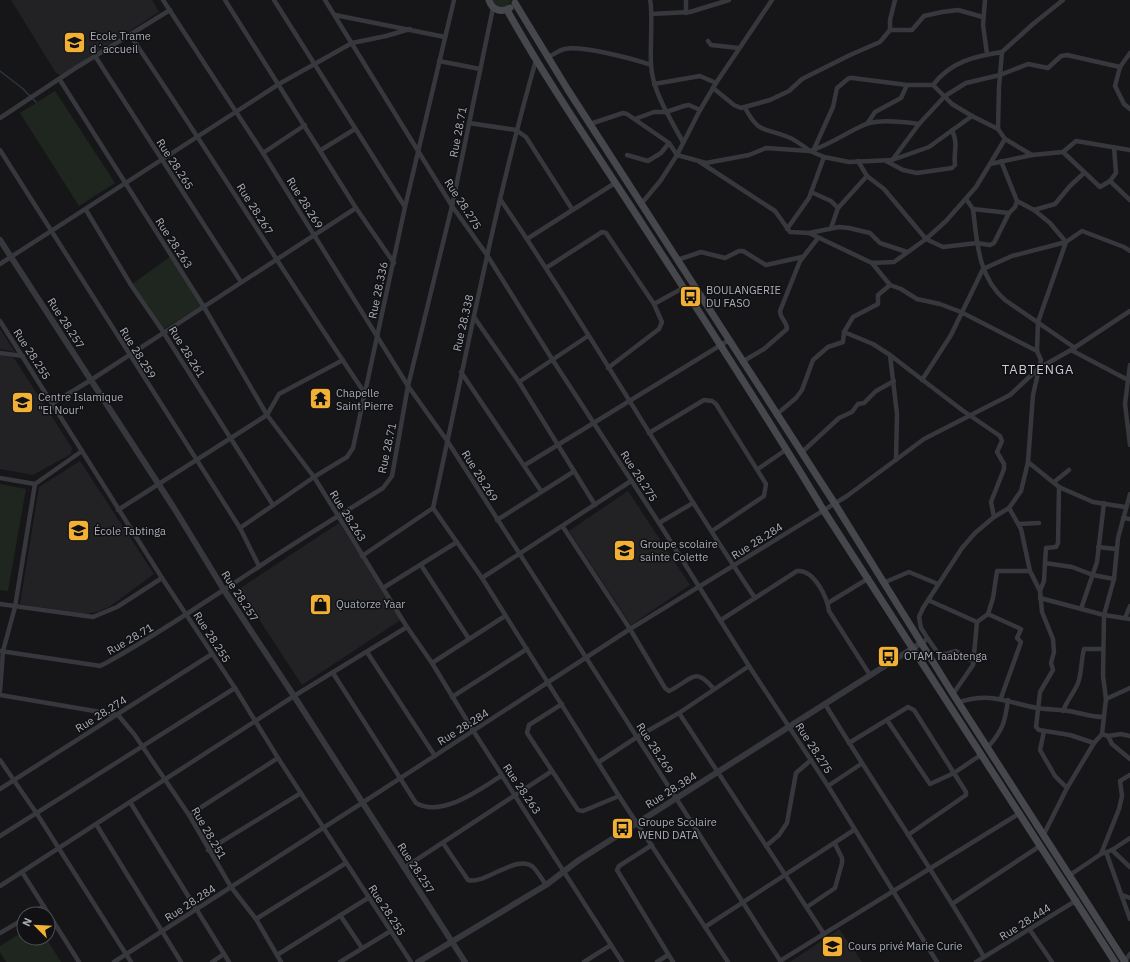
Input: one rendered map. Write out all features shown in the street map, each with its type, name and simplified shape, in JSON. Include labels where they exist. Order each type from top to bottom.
[{"type":"main road","points":[[487,0],[493,8],[500,11],[507,10],[515,2],[590,124],[776,415],[835,504],[883,582],[925,641],[953,694],[1125,962]]},
{"type":"main road","points":[[507,10],[536,60],[787,449],[824,511],[869,578],[1115,962]]},
{"type":"street","name":"Rue 28.269","points":[[164,0],[263,153],[408,386],[448,442],[781,962]]},
{"type":"street","points":[[225,0],[321,150],[356,208],[394,262]]},
{"type":"street","points":[[274,0],[405,207]]},
{"type":"street","name":"Rue 28.275","points":[[325,0],[418,148],[452,206],[487,255],[749,666],[828,786],[937,962]]},
{"type":"street","name":"Rue 28.336","points":[[240,528],[350,453],[378,336],[418,148],[454,0]]},
{"type":"street","points":[[650,0],[652,5],[651,65],[654,84],[666,112],[683,142]]},
{"type":"street","points":[[686,0],[686,12]]},
{"type":"street","points":[[651,14],[686,12],[729,0]]},
{"type":"street","points":[[767,7],[768,0]]},
{"type":"street","points":[[642,204],[661,180],[677,155],[700,110],[716,83],[772,0]]},
{"type":"street","points":[[713,88],[737,107],[745,108],[770,100],[789,90],[802,79],[850,55],[876,45],[890,30],[892,6],[895,0]]},
{"type":"street","points":[[985,0],[983,17],[987,54]]},
{"type":"street","points":[[933,85],[943,73],[967,59],[1002,52],[1063,0]]},
{"type":"street","name":"Rue 28.71","points":[[2,651],[100,666],[144,642],[388,483],[392,476],[408,386],[452,206],[493,8]]},
{"type":"street","points":[[0,118],[95,56],[170,10]]},
{"type":"street","points":[[890,30],[912,30],[924,16],[946,11],[958,10],[983,17]]},
{"type":"street","points":[[335,15],[445,37]]},
{"type":"street","points":[[0,264],[52,232],[279,84],[352,43],[410,30]]},
{"type":"street","name":"Rue 28.267","points":[[130,35],[198,136],[276,260],[364,392]]},
{"type":"street","points":[[708,41],[711,44],[739,48]]},
{"type":"street","points":[[548,57],[564,49],[577,48],[632,59],[651,65]]},
{"type":"street","points":[[998,129],[1002,52]]},
{"type":"street","points":[[1130,53],[1120,67],[1116,90],[1124,104],[1130,109]]},
{"type":"street","points":[[892,160],[919,124],[945,96],[966,82],[1000,75],[1028,64],[1051,67],[1064,55],[1120,67]]},
{"type":"street","name":"Rue 28.265","points":[[95,56],[241,282]]},
{"type":"street","name":"Rue 28.338","points":[[433,508],[487,255],[516,130],[536,60]]},
{"type":"street","points":[[440,61],[480,69]]},
{"type":"street","points":[[654,84],[700,76],[716,83]]},
{"type":"street","points":[[812,150],[833,107],[837,88],[843,82],[853,78],[907,85],[933,85],[952,104],[998,129],[1005,139],[1032,156]]},
{"type":"street","name":"Rue 28.263","points":[[60,80],[204,307],[267,415],[314,477],[337,517],[383,588],[406,627],[432,663],[474,732],[622,962]]},
{"type":"street","points":[[867,124],[875,112],[901,98],[907,85]]},
{"type":"street","points":[[635,119],[657,111],[666,112],[689,105],[700,110]]},
{"type":"street","points":[[745,108],[758,127],[790,138],[824,157],[847,162],[892,160],[929,146],[972,116]]},
{"type":"street","points":[[590,124],[624,113],[635,119],[655,136],[668,143],[677,155],[700,162],[775,211],[787,229],[793,233],[809,233],[831,228],[849,228],[870,233],[880,243],[906,252]]},
{"type":"street","points":[[700,162],[711,162],[749,155],[766,148],[812,150],[834,142],[867,124],[894,121],[919,124]]},
{"type":"street","points":[[469,123],[516,130],[530,141],[572,209]]},
{"type":"street","points":[[263,153],[304,125]]},
{"type":"street","points":[[321,150],[355,129]]},
{"type":"street","points":[[884,160],[903,170],[917,173],[952,168],[955,165],[953,157],[957,144],[952,130]]},
{"type":"street","points":[[809,233],[872,263],[892,263],[926,239],[946,221],[977,185],[1005,139]]},
{"type":"street","points":[[990,164],[1063,152],[1076,140],[1130,150]]},
{"type":"street","points":[[627,155],[648,161],[661,153],[668,143]]},
{"type":"street","points":[[1063,152],[1100,187],[1110,181],[1116,172],[1114,147]]},
{"type":"street","name":"Rue 28.259","points":[[0,150],[129,356],[240,528],[259,566]]},
{"type":"street","points":[[787,229],[807,200],[824,157]]},
{"type":"street","points":[[858,161],[867,176],[881,186],[926,239],[942,247],[977,243],[990,245],[994,243],[1009,213],[1016,205],[1017,201]]},
{"type":"street","points":[[1002,161],[1017,201],[1034,210],[1050,223],[1066,242]]},
{"type":"street","points":[[1034,210],[1056,204],[1070,186],[1084,173]]},
{"type":"street","points":[[831,228],[838,208],[867,176]]},
{"type":"street","points":[[1110,181],[1130,200]]},
{"type":"street","points":[[527,239],[615,183]]},
{"type":"street","points":[[811,192],[831,201],[838,208]]},
{"type":"street","points":[[966,199],[973,209],[977,243],[983,269],[989,282],[1001,296],[1073,349],[1128,380]]},
{"type":"street","points":[[500,200],[546,268],[629,402],[755,598]]},
{"type":"street","points":[[53,403],[129,356],[356,208]]},
{"type":"street","points":[[973,209],[1009,213]]},
{"type":"street","name":"Rue 28.261","points":[[86,210],[131,285],[164,333],[273,505]]},
{"type":"street","points":[[922,380],[951,335],[983,269],[1012,256],[1066,242],[1082,231],[1124,247],[1130,251]]},
{"type":"street","points":[[546,268],[602,232],[606,233],[654,304],[662,322],[659,329],[608,368]]},
{"type":"street","points":[[742,362],[764,349],[787,329],[786,323],[780,313],[802,257],[818,238]]},
{"type":"street","name":"Rue 28.257","points":[[0,240],[465,962]]},
{"type":"street","points":[[974,662],[956,651],[946,654],[938,653],[925,641],[919,617],[928,600],[962,548],[974,535],[994,518],[1009,508],[1021,491],[1028,462],[1033,395],[1041,358],[1037,351],[1038,322],[1066,242]]},
{"type":"street","points":[[677,260],[701,252],[724,258],[743,251],[766,265],[802,257]]},
{"type":"street","points":[[872,263],[890,286],[901,288],[917,299],[940,304],[961,312],[1037,351]]},
{"type":"street","points":[[776,415],[796,398],[802,390],[813,360],[828,347],[844,341],[844,332],[856,314],[878,304],[878,295],[890,286]]},
{"type":"street","points":[[654,304],[683,288]]},
{"type":"street","name":"Rue 28.284","points":[[114,962],[324,828],[399,778],[474,732],[630,629],[835,504],[934,432],[1010,395],[1039,368],[1073,349],[1130,311]]},
{"type":"street","points":[[474,317],[519,382],[573,472],[595,505]]},
{"type":"street","name":"Rue 28.255","points":[[0,321],[53,403],[118,510],[256,720],[278,758],[389,932],[411,962]]},
{"type":"street","points":[[844,332],[873,344],[890,355],[970,415],[991,428],[1002,438],[997,452],[1004,464],[1004,469],[991,502],[994,518]]},
{"type":"street","points":[[519,382],[588,336]]},
{"type":"street","points":[[525,465],[595,424],[729,340]]},
{"type":"street","points":[[0,353],[22,356]]},
{"type":"street","points":[[890,355],[898,425],[896,460]]},
{"type":"street","points":[[118,510],[267,415],[279,394],[342,360]]},
{"type":"street","points":[[1130,365],[1125,407],[1130,445]]},
{"type":"street","points":[[461,372],[525,465],[541,491]]},
{"type":"street","points":[[801,453],[839,418],[852,412],[858,404],[864,403],[876,391],[894,382]]},
{"type":"street","points":[[649,433],[704,400],[709,400],[716,404],[758,469],[766,484],[764,496],[712,531]]},
{"type":"street","points":[[1125,407],[1130,410]]},
{"type":"street","points":[[758,469],[787,449]]},
{"type":"street","points":[[0,478],[35,484],[82,451]]},
{"type":"street","points":[[1028,462],[1059,487],[1092,502],[1125,507]]},
{"type":"street","points":[[1054,482],[1069,470]]},
{"type":"street","points":[[497,520],[573,472]]},
{"type":"street","points":[[482,578],[563,527],[631,481]]},
{"type":"street","points":[[0,691],[2,651],[15,607],[35,484]]},
{"type":"street","points":[[1059,487],[1058,543],[1056,547],[1046,548],[1044,581],[1040,591],[1042,612],[1050,631],[1054,646],[1051,663],[1053,670],[1040,692],[1036,727],[1044,731],[1070,735],[1094,743]]},
{"type":"street","points":[[1044,834],[1067,788],[1094,743],[1102,734],[1106,699],[1103,649],[1104,614],[1114,579],[1116,549],[1125,507],[1130,494]]},
{"type":"street","points":[[659,523],[693,503]]},
{"type":"street","points":[[1081,609],[1097,562],[1104,503]]},
{"type":"street","points":[[362,556],[433,508],[482,578],[619,796],[726,961]]},
{"type":"street","points":[[1009,508],[1019,524],[1030,571],[1040,591]]},
{"type":"street","points":[[1123,518],[1130,519]]},
{"type":"street","points":[[1019,524],[1039,523]]},
{"type":"street","points":[[563,527],[630,629],[667,690],[673,689],[697,676],[704,677],[713,688]]},
{"type":"street","points":[[383,588],[457,542]]},
{"type":"street","points":[[1098,547],[1116,549]]},
{"type":"street","points":[[1045,563],[1072,567],[1093,575],[1114,579]]},
{"type":"street","points":[[421,564],[469,639]]},
{"type":"street","points":[[721,620],[797,571],[801,570],[812,576],[828,603],[829,611],[870,674]]},
{"type":"street","points":[[953,694],[974,662],[974,641],[977,622],[988,614],[998,570],[1030,571]]},
{"type":"street","points":[[883,582],[909,572],[938,584]]},
{"type":"street","points":[[0,604],[93,617],[117,607],[162,578]]},
{"type":"street","points":[[828,603],[869,578]]},
{"type":"street","points":[[1040,598],[1081,609],[1127,618],[1130,606]]},
{"type":"street","points":[[928,600],[977,622]]},
{"type":"street","points":[[988,614],[1020,629],[1017,638],[1021,641],[1020,648],[1001,698]]},
{"type":"street","points":[[432,663],[505,616]]},
{"type":"street","points":[[0,886],[256,720],[406,627]]},
{"type":"street","name":"Rue 28.384","points":[[418,962],[546,885],[564,870],[637,823],[720,772],[870,674],[925,641]]},
{"type":"street","points":[[452,697],[527,649]]},
{"type":"street","points":[[1063,711],[1078,683],[1082,670],[1084,649],[1103,649]]},
{"type":"street","points":[[367,652],[435,756]]},
{"type":"street","name":"Rue 28.274","points":[[0,789],[212,654]]},
{"type":"street","points":[[599,762],[637,737],[679,713],[713,688],[749,666]]},
{"type":"street","points":[[333,673],[399,778],[416,803],[422,807],[459,802],[502,776]]},
{"type":"street","points":[[0,836],[235,688]]},
{"type":"street","points":[[1106,699],[1130,688]]},
{"type":"street","points":[[0,695],[118,715]]},
{"type":"street","points":[[959,702],[975,697],[1001,698],[1037,708],[1093,717],[1104,717]]},
{"type":"street","points":[[988,747],[1000,734],[1005,722],[1008,700]]},
{"type":"street","points":[[562,704],[530,726],[527,731],[578,810],[583,811],[619,796]]},
{"type":"street","points":[[825,704],[861,764],[952,904],[984,957]]},
{"type":"street","points":[[849,743],[908,708],[914,710],[954,773],[966,795],[908,835]]},
{"type":"street","points":[[679,713],[720,772],[785,876],[824,934]]},
{"type":"street","name":"Rue 28.251","points":[[118,715],[165,779],[189,815],[208,850],[231,887],[256,919],[281,962]]},
{"type":"street","points":[[887,720],[928,784],[932,784],[954,773],[982,754]]},
{"type":"street","points":[[1044,731],[1040,750],[1055,776],[1067,788]]},
{"type":"street","points":[[1102,734],[1108,736],[1121,734],[1130,736]]},
{"type":"street","points":[[1108,736],[1112,744],[1130,759]]},
{"type":"street","points":[[189,815],[278,758]]},
{"type":"street","points":[[0,760],[37,814],[131,962]]},
{"type":"street","points":[[766,846],[784,830],[788,817],[796,773],[811,760]]},
{"type":"street","points":[[828,786],[861,764]]},
{"type":"street","points":[[404,868],[552,771]]},
{"type":"street","points":[[1130,775],[1120,781],[1122,796],[1104,853],[1122,895],[1130,919]]},
{"type":"street","points":[[208,850],[301,793]]},
{"type":"street","points":[[130,802],[229,962]]},
{"type":"street","points":[[781,962],[892,891],[929,870],[1020,813]]},
{"type":"street","points":[[96,824],[182,962]]},
{"type":"street","points":[[705,927],[835,844],[854,830]]},
{"type":"street","points":[[1070,875],[1130,838]]},
{"type":"street","points":[[443,842],[468,880],[476,880],[517,864],[527,864],[532,867],[546,885]]},
{"type":"street","points":[[807,907],[835,888],[842,858],[835,844]]},
{"type":"street","points":[[652,845],[619,866],[617,870],[673,962]]},
{"type":"street","points":[[952,904],[1040,846]]},
{"type":"street","points":[[1112,850],[1130,867]]},
{"type":"street","points":[[256,919],[346,863]]},
{"type":"street","points":[[22,872],[44,906]]},
{"type":"street","points":[[1122,895],[1130,898]]},
{"type":"street","name":"Rue 28.444","points":[[976,962],[1083,896]]},
{"type":"street","points":[[277,955],[368,898]]},
{"type":"street","points":[[340,915],[362,948]]},
{"type":"street","points":[[0,933],[16,923]]},
{"type":"street","points":[[56,925],[79,962]]},
{"type":"street","points":[[1030,930],[1052,962]]},
{"type":"street","points":[[340,962],[389,932]]},
{"type":"street","points":[[584,962],[611,945]]},
{"type":"street","points":[[212,962],[224,954]]},
{"type":"street","points":[[1125,962],[1130,954]]},
{"type":"street","points":[[657,962],[668,956]]},
{"type":"shaded area","name":"Ecole Trame d´accueil","points":[[11,0],[152,0],[159,12],[61,75],[56,73]]},
{"type":"shaded area","points":[[493,0],[511,0],[507,6],[501,7],[497,6]]},
{"type":"shaded area","points":[[55,91],[115,183],[79,206],[20,113]]},
{"type":"shaded area","points":[[171,256],[201,306],[162,330],[131,285]]},
{"type":"shaded area","points":[[0,329],[15,352],[0,349]]},
{"type":"shaded area","name":"Centre Islamique \"El Nour\"","points":[[0,355],[14,358],[72,448],[71,454],[33,475],[0,469]]},
{"type":"shaded area","name":"École Tabtinga","points":[[80,461],[154,574],[109,607],[97,612],[85,614],[20,604],[39,487]]},
{"type":"shaded area","points":[[0,484],[26,489],[8,591],[0,590]]},
{"type":"shaded area","name":"Groupe scolaire sainte Colette","points":[[628,491],[690,585],[631,625],[569,531]]},
{"type":"shaded area","name":"Quatorze Yaar","points":[[339,523],[402,619],[302,685],[239,589]]},
{"type":"shaded area","name":"Cours privé Marie Curie","points":[[839,929],[862,962],[790,962],[838,930]]},
{"type":"shaded area","points":[[16,936],[16,946],[51,946],[61,962],[6,962],[0,952],[0,946]]},
{"type":"waterway","points":[[0,71],[22,88],[36,102]]},
{"type":"place","name":"Ecole Trame d´accueil","points":[[74,42]]},
{"type":"place","name":"BOULANGERIE DU FASO","points":[[690,296]]},
{"type":"place","name":"Chapelle Saint Pierre","points":[[320,399]]},
{"type":"place","name":"Centre Islamique \"El Nour\"","points":[[22,403]]},
{"type":"place","name":"École Tabtinga","points":[[79,531]]},
{"type":"place","name":"Groupe scolaire sainte Colette","points":[[624,550]]},
{"type":"place","name":"Quatorze Yaar","points":[[321,604]]},
{"type":"place","name":"OTAM Taabtenga","points":[[888,656]]},
{"type":"place","name":"Groupe Scolaire WEND DATA","points":[[623,828]]},
{"type":"place","name":"Cours privé Marie Curie","points":[[832,946]]},
{"type":"district","name":"TABTENGA","points":[[1038,369]]}]
